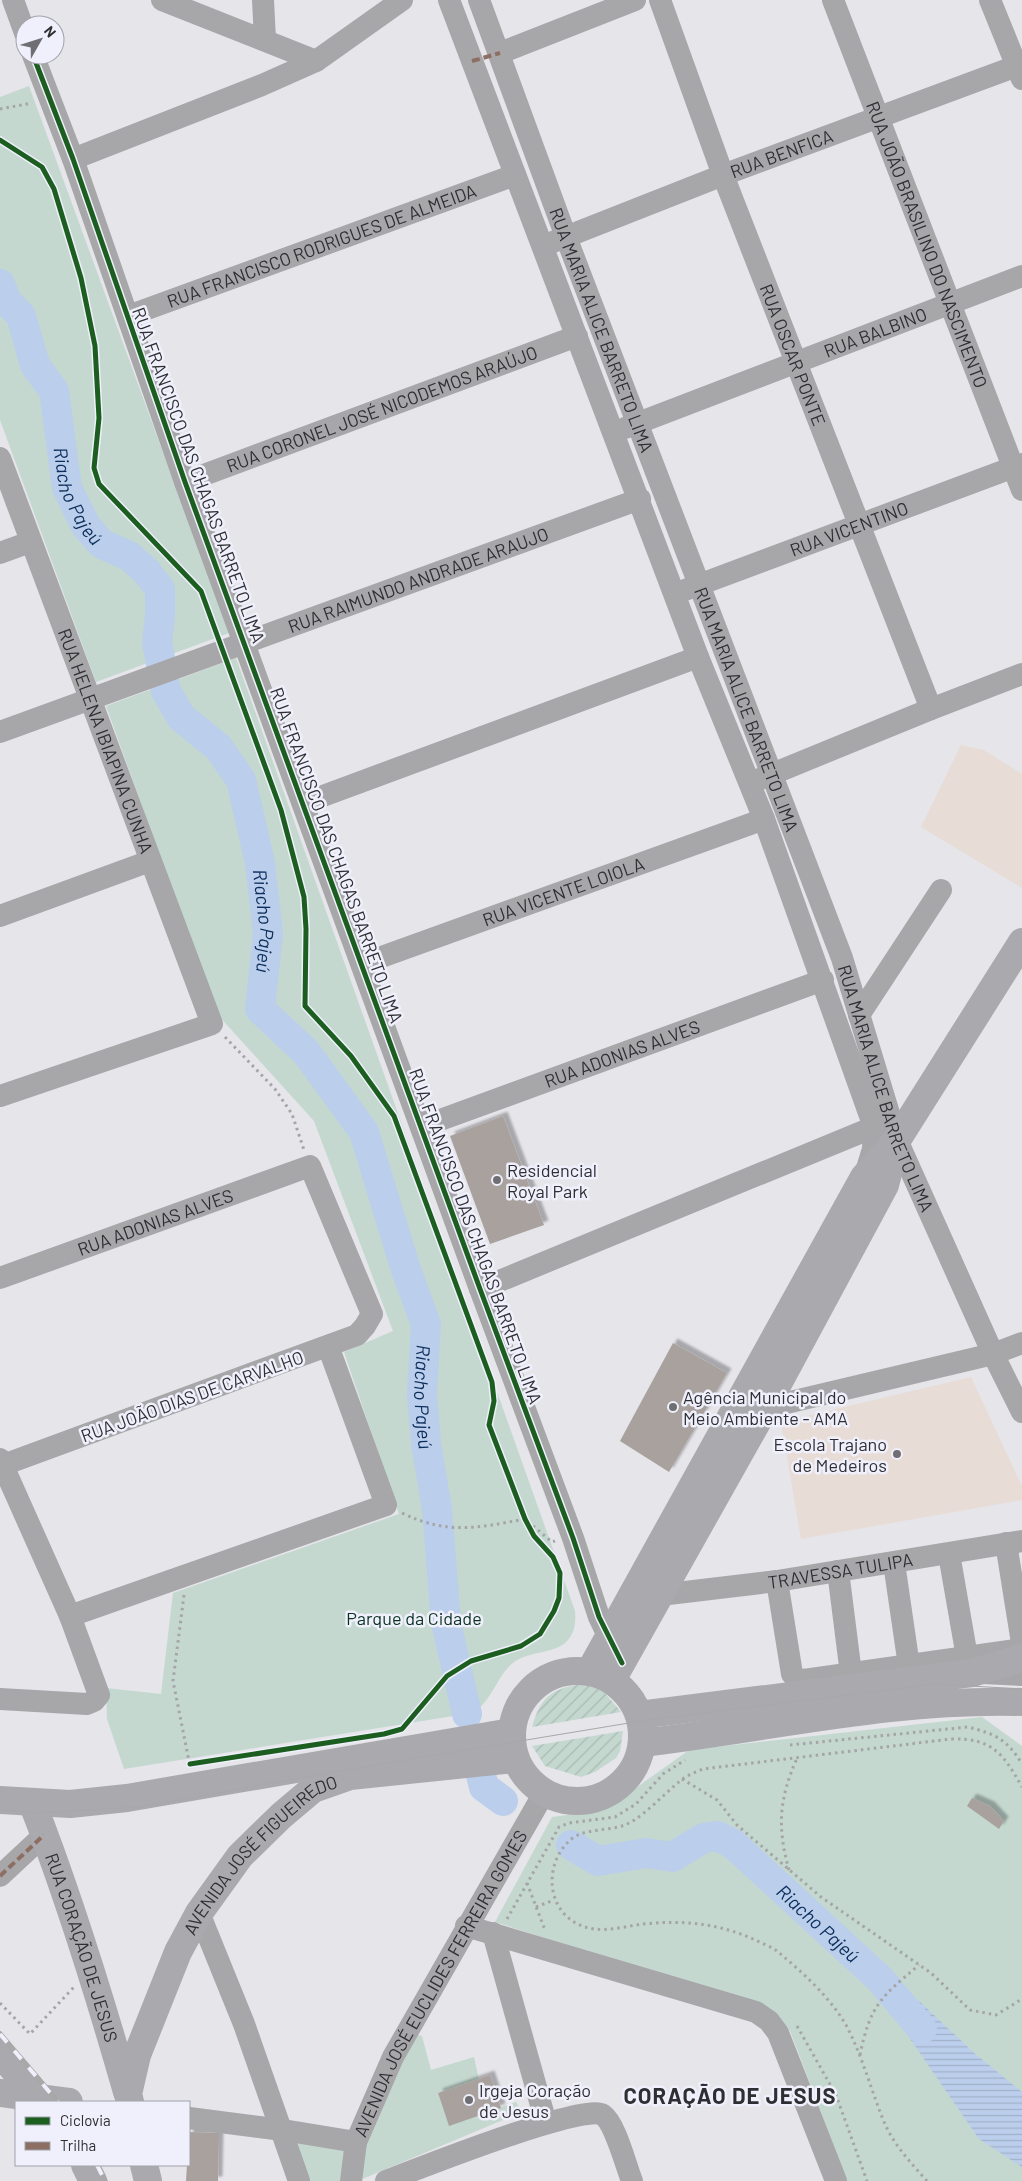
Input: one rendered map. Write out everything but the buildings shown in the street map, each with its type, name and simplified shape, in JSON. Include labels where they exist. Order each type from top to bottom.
[{"type":"main road","points":[[608,1672],[571,1670],[553,1674],[537,1684],[524,1697],[515,1714],[511,1732],[516,1759],[527,1778],[544,1793],[564,1800],[586,1801],[607,1795],[624,1782],[636,1764],[642,1743],[639,1715],[628,1695],[608,1672],[608,1637],[864,1177],[897,1140],[1022,942]]},
{"type":"main road","points":[[608,1672],[660,1594],[765,1408],[885,1185],[897,1140]]},
{"type":"main road","points":[[639,1715],[1022,1658]]},
{"type":"main road","points":[[642,1743],[803,1719],[939,1703],[1022,1702]]},
{"type":"main road","name":"AVENIDA JOSÉ FIGUEIREDO","points":[[0,1800],[70,1804],[98,1802],[194,1771],[511,1732]]},
{"type":"main road","name":"AVENIDA JOSÉ FIGUEIREDO","points":[[129,2098],[137,2055],[178,1952],[198,1913],[240,1856],[281,1816],[313,1789],[350,1776],[516,1759]]},
{"type":"main road","name":"RUA CORAÇÃO DE JESUS","points":[[32,1802],[92,1969],[129,2098]]},
{"type":"main road","points":[[0,2053],[39,2100]]},
{"type":"main road","points":[[0,2092],[54,2101]]},
{"type":"main road","points":[[86,2166],[93,2181]]},
{"type":"main road","points":[[144,2166],[148,2181]]},
{"type":"street","points":[[0,2],[6,0]]},
{"type":"street","points":[[13,0],[18,15]]},
{"type":"street","points":[[162,0],[316,61]]},
{"type":"street","points":[[263,0],[264,40]]},
{"type":"street","points":[[73,159],[262,85],[316,61],[402,0]]},
{"type":"street","name":"RUA MARIA ALICE BARRETO LIMA","points":[[449,0],[542,247],[615,433],[698,657],[764,819],[823,980],[874,1127],[873,1149],[864,1177]]},
{"type":"street","name":"RUA MARIA ALICE BARRETO LIMA","points":[[479,0],[566,237],[842,958],[897,1140],[993,1354],[1022,1412]]},
{"type":"street","points":[[500,53],[635,0]]},
{"type":"street","name":"RUA OSCAR PONTE","points":[[660,0],[723,175],[931,708]]},
{"type":"street","name":"RUA JOÃO BRASILINO DO NASCIMENTO","points":[[833,0],[949,303],[1018,466],[1022,490]]},
{"type":"street","points":[[990,0],[1020,69]]},
{"type":"street","name":"RUA FRANCISCO DAS CHAGAS BARRETO LIMA","points":[[37,65],[73,159],[185,482],[304,803],[480,1289],[574,1538],[599,1617],[608,1637]]},
{"type":"street","name":"RUA BENFICA","points":[[542,247],[723,175],[878,117],[1020,69]]},
{"type":"street","name":"RUA FRANCISCO RODRIGUES DE ALMEIDA","points":[[128,316],[515,175]]},
{"type":"street","name":"RUA BALBINO","points":[[615,433],[1022,276]]},
{"type":"street","name":"RUA CORONEL JOSÉ NICODEMOS ARAÚJO","points":[[185,482],[577,336]]},
{"type":"street","name":"RUA HELENA IBIAPINA CUNHA","points":[[0,458],[212,1024]]},
{"type":"street","name":"RUA VICENTINO","points":[[675,593],[1018,466]]},
{"type":"street","name":"RUA RAIMUNDO ANDRADE ARAUJO","points":[[0,732],[640,499]]},
{"type":"street","points":[[0,553],[30,542]]},
{"type":"street","points":[[304,803],[698,657]]},
{"type":"street","points":[[750,783],[931,708],[1022,674]]},
{"type":"street","name":"RUA VICENTE LOIOLA","points":[[362,964],[764,819]]},
{"type":"street","points":[[0,916],[150,861]]},
{"type":"street","points":[[859,1015],[941,890]]},
{"type":"street","name":"RUA ADONIAS ALVES","points":[[421,1127],[823,980]]},
{"type":"street","points":[[0,1096],[212,1024]]},
{"type":"street","points":[[480,1289],[874,1127],[897,1140]]},
{"type":"street","name":"RUA ADONIAS ALVES","points":[[0,1278],[310,1166]]},
{"type":"street","name":"RUA JOÃO DIAS DE CARVALHO","points":[[1,1462],[357,1335],[372,1314],[310,1166]]},
{"type":"street","points":[[765,1408],[993,1354],[1022,1343]]},
{"type":"street","points":[[70,1616],[386,1505],[328,1346]]},
{"type":"street","points":[[0,1699],[87,1704],[94,1701],[98,1695],[70,1616],[1,1462]]},
{"type":"street","points":[[1014,1542],[1022,1643]]},
{"type":"street","name":"TRAVESSA TULIPA","points":[[660,1594],[777,1581],[1014,1542]]},
{"type":"street","points":[[949,1554],[970,1665]]},
{"type":"street","points":[[894,1563],[909,1666]]},
{"type":"street","points":[[838,1571],[851,1674]]},
{"type":"street","points":[[777,1581],[792,1674],[797,1679],[804,1680],[909,1666],[970,1665],[1022,1675]]},
{"type":"street","points":[[970,1665],[1022,1649]]},
{"type":"street","name":"AVENIDA JOSÉ EUCLIDES FERREIRA GOMES","points":[[351,2181],[356,2142],[393,2057],[466,1926],[544,1793]]},
{"type":"street","points":[[0,1876],[44,1835]]},
{"type":"street","points":[[198,1913],[244,2024],[300,2181]]},
{"type":"street","points":[[466,1926],[500,1926],[756,2012],[770,2022],[778,2033],[836,2181]]},
{"type":"street","points":[[500,1926],[546,2123]]},
{"type":"street","points":[[386,2181],[546,2123],[596,2112],[604,2115],[611,2125],[632,2181]]},
{"type":"street","points":[[190,2118],[356,2142]]},
{"type":"path","points":[[0,109],[50,100]]},
{"type":"path","points":[[212,1024],[276,1089],[292,1114],[310,1166]]},
{"type":"path","points":[[386,1505],[424,1523],[454,1528],[482,1527],[525,1519]]},
{"type":"path","points":[[522,1512],[534,1536]]},
{"type":"path","points":[[525,1519],[552,1542],[574,1538]]},
{"type":"path","points":[[187,1574],[173,1681],[194,1771]]},
{"type":"path","points":[[782,1746],[968,1727],[996,1735],[1016,1754],[1022,1764]]},
{"type":"path","points":[[536,1906],[554,1900],[552,1886],[555,1862],[568,1842],[579,1833],[615,1828],[631,1822],[682,1779],[703,1768],[972,1738],[993,1747],[1010,1765],[1022,1787]]},
{"type":"path","points":[[789,1870],[782,1842],[780,1823],[788,1777],[797,1758]]},
{"type":"path","points":[[500,1926],[559,1827],[570,1823],[615,1817],[636,1804],[663,1774],[686,1760]]},
{"type":"path","points":[[682,1779],[717,1800],[737,1826],[820,1897],[919,1965],[970,2010],[996,2015],[1022,1999]]},
{"type":"path","points":[[527,1883],[545,1930]]},
{"type":"path","points":[[860,2056],[866,2027],[882,1997],[919,1965]]},
{"type":"path","points":[[0,2003],[30,2034],[92,1969]]},
{"type":"shaded area","points":[[961,745],[984,750],[1022,774],[1022,888],[921,827]]},
{"type":"shaded area","name":"Escola Trajano de Medeiros","points":[[971,1377],[1022,1486],[1022,1500],[801,1539],[781,1422]]},
{"type":"green space","points":[[29,86],[229,633],[96,682],[0,420],[0,97]]},
{"type":"green space","name":"Parque da Cidade","points":[[236,658],[575,1611],[575,1624],[571,1636],[559,1647],[520,1658],[514,1662],[503,1674],[485,1702],[472,1713],[124,1769],[107,1719],[106,1688],[161,1694],[173,1593],[399,1514],[344,1352],[393,1331],[314,1121],[217,1014],[106,706]]},
{"type":"green space","points":[[587,1684],[604,1692],[621,1712],[532,1727],[540,1707],[551,1694],[566,1687]]},
{"type":"green space","points":[[982,1717],[1022,1746],[1022,2181],[847,2181],[790,2031],[765,2008],[495,1922],[552,1817],[605,1810],[689,1750]]},
{"type":"green space","points":[[623,1731],[620,1751],[616,1758],[595,1772],[581,1777],[545,1766],[532,1746]]},
{"type":"green space","points":[[417,2035],[422,2036],[431,2070],[474,2057],[479,2080],[438,2093],[449,2125],[516,2102],[522,2112],[360,2180],[363,2142],[381,2096]]},
{"type":"green space","points":[[297,2140],[345,2148],[340,2181],[309,2181],[303,2168]]},
{"type":"water","points":[[895,1997],[916,1998],[973,2052],[1022,2092],[1022,2167],[979,2139],[893,2014]]},
{"type":"waterway","name":"Riacho Pajeú","points":[[0,284],[6,300],[21,316],[35,365],[54,391],[67,488],[86,526],[102,544],[129,556],[146,571],[160,589],[157,642],[166,691],[181,717],[218,747],[241,780],[260,863],[268,933],[260,1009],[306,1052],[364,1132],[406,1270],[426,1324],[422,1394],[426,1443],[437,1509],[446,1623],[467,1714]]},
{"type":"waterway","name":"Riacho Pajeú","points":[[480,1771],[484,1787],[503,1801]]},
{"type":"waterway","name":"Riacho Pajeú","points":[[571,1845],[598,1861],[646,1853],[672,1857],[704,1838],[717,1836],[733,1844],[880,1979],[922,2029]]},
{"type":"tram line","points":[[0,1810],[36,1813],[140,1807],[345,1770],[641,1721],[935,1684],[1022,1689]]},
{"type":"railway","points":[[0,2034],[57,2101]]},
{"type":"railway","points":[[98,2166],[105,2181]]},
{"type":"marked path","points":[[472,61],[500,53]]},
{"type":"marked path","points":[[0,1876],[44,1835]]},
{"type":"cycle path","points":[[37,65],[73,159],[185,482],[573,1538],[599,1617],[622,1663]]},
{"type":"cycle path","points":[[0,140],[42,167],[54,189],[81,278],[95,346],[99,418],[94,468],[99,484],[201,591],[281,810],[304,897],[306,929],[305,1006],[351,1056],[394,1116],[492,1382],[494,1401],[489,1425],[525,1519],[534,1536],[553,1557],[560,1573],[559,1598],[554,1611],[540,1634],[521,1646],[471,1661],[447,1676],[402,1729],[384,1734],[190,1764]]},
{"type":"place","name":"Residencial Royal Park","points":[[497,1180]]},
{"type":"place","name":"Agência Municipal do Meio Ambiente - AMA","points":[[673,1407]]},
{"type":"place","name":"Escola Trajano de Medeiros","points":[[897,1454]]},
{"type":"place","name":"Irgeja Coração de Jesus","points":[[469,2100]]},
{"type":"district","name":"CORAÇÃO DE JESUS","points":[[730,2095]]}]
